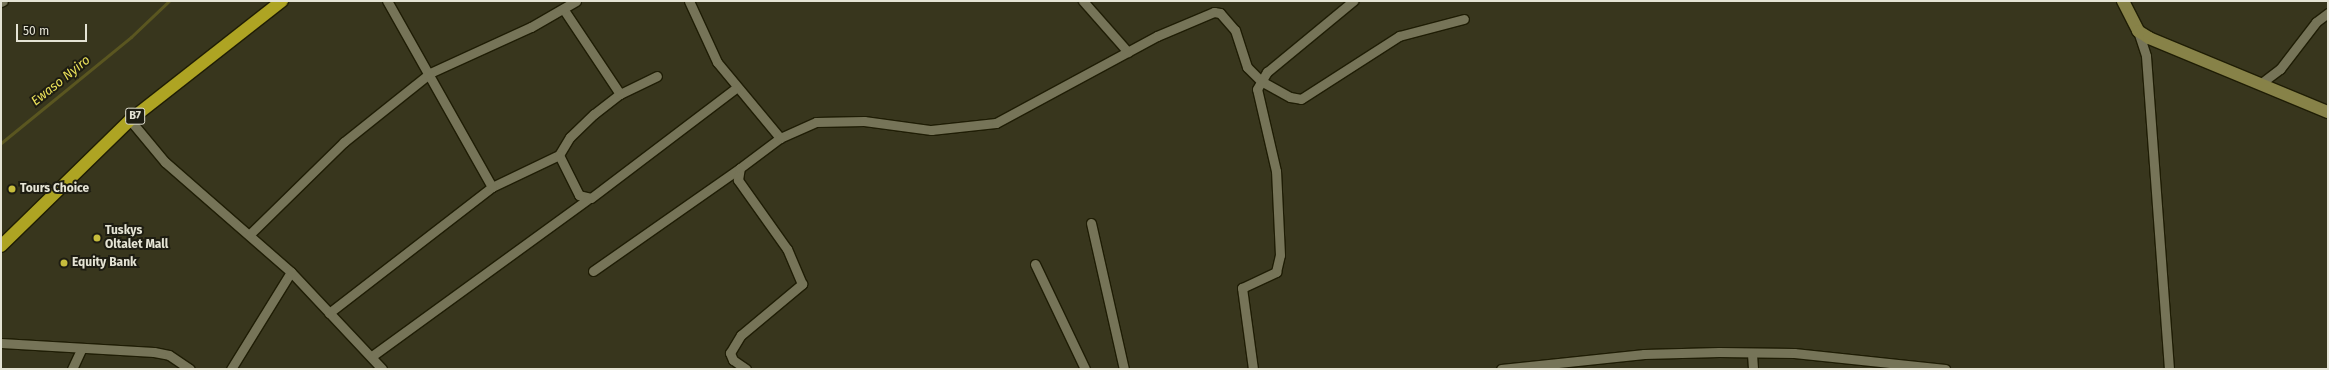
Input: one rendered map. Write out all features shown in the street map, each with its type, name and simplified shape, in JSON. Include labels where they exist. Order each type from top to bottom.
[{"type":"highway","name":"B7","points":[[1,246],[130,120],[179,78],[282,1]]},
{"type":"main road","points":[[2123,1],[2138,31],[2193,58],[2328,112]]},
{"type":"street","points":[[387,1],[430,73],[492,187]]},
{"type":"street","points":[[250,234],[344,142],[430,73],[564,10],[576,1]]},
{"type":"street","points":[[689,1],[709,47],[736,88],[780,138]]},
{"type":"street","points":[[1083,1],[1128,52]]},
{"type":"street","points":[[1253,369],[1242,288],[1276,272],[1280,255],[1276,171],[1258,97],[1262,81],[1267,72],[1353,1]]},
{"type":"street","points":[[564,10],[620,94]]},
{"type":"street","points":[[593,271],[740,168],[780,138],[816,122],[864,121],[931,130],[996,123],[1128,52],[1214,12],[1235,30],[1247,67],[1262,81],[1290,97],[1301,99],[1399,36],[1464,19]]},
{"type":"street","points":[[2260,84],[2280,69],[2316,22],[2328,13]]},
{"type":"street","points":[[2138,31],[2146,56],[2169,369]]},
{"type":"street","points":[[329,313],[492,187],[559,155],[579,126],[620,94],[657,76]]},
{"type":"street","points":[[372,356],[587,200],[736,88]]},
{"type":"street","points":[[130,120],[165,162],[250,234],[291,272],[372,356],[382,369]]},
{"type":"street","points":[[559,155],[572,183],[587,200]]},
{"type":"street","points":[[740,168],[738,180],[787,249],[802,284],[741,335],[730,353],[733,360],[746,369]]},
{"type":"street","points":[[1091,223],[1124,369]]},
{"type":"street","points":[[1035,264],[1085,369]]},
{"type":"street","points":[[231,369],[291,272]]},
{"type":"street","points":[[1,343],[169,355],[190,369]]},
{"type":"street","points":[[72,369],[82,348]]},
{"type":"street","points":[[1501,369],[1644,354],[1794,353],[1945,369]]},
{"type":"street","points":[[1752,354],[1753,369]]},
{"type":"waterway","name":"Ewaso Nyiro","points":[[1,143],[131,37],[169,1]]},
{"type":"place","name":"Tours Choice","points":[[12,189]]},
{"type":"place","name":"Tuskys Oltalet Mall","points":[[97,238]]},
{"type":"place","name":"Equity Bank","points":[[64,263]]}]
